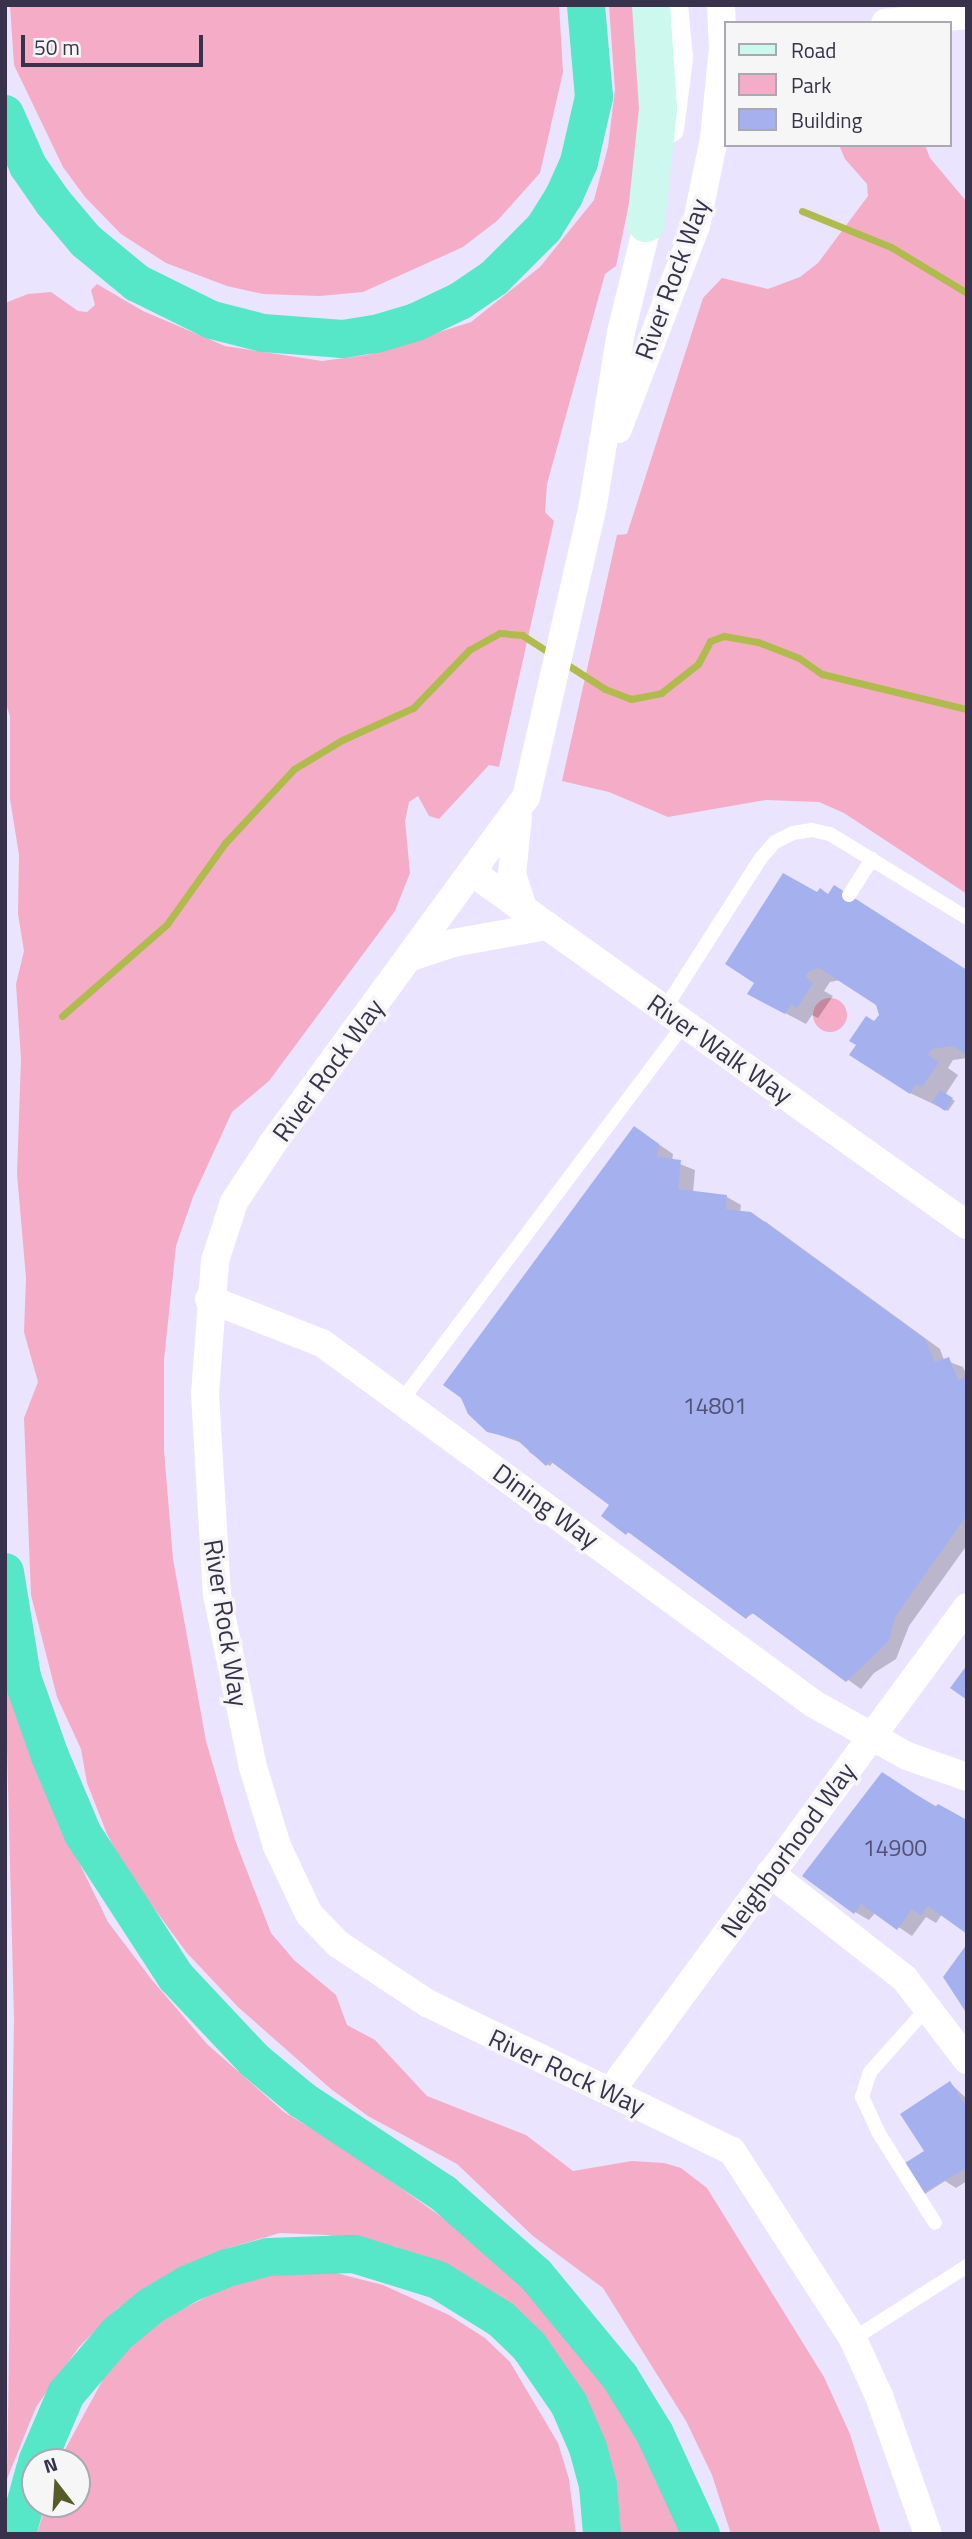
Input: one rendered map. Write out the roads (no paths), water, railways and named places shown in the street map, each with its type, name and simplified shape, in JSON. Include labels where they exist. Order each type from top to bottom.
[{"type":"highway","points":[[5,114],[28,166],[53,202],[86,240],[137,283],[212,320],[263,333],[343,339],[376,334],[438,312],[494,278],[544,228],[564,196],[583,150],[593,97],[586,5]]},
{"type":"highway","points":[[5,1572],[22,1677],[50,1756],[83,1833],[176,1977],[254,2060],[302,2100],[443,2193],[536,2275],[620,2377],[655,2434],[701,2534]]},
{"type":"highway","points":[[43,2448],[66,2394],[117,2334],[150,2306],[188,2284],[237,2265],[311,2253],[354,2254],[438,2280],[492,2313],[529,2346],[569,2404],[587,2448],[598,2486],[602,2534]]},
{"type":"main road","points":[[646,223],[667,8]]},
{"type":"street","points":[[667,8],[729,11]]},
{"type":"street","points":[[906,21],[967,15]]},
{"type":"street","name":"River Rock Way","points":[[593,505],[696,226],[714,138],[724,53]]},
{"type":"street","name":"River Rock Way","points":[[646,223],[621,332],[593,505],[522,804],[234,1202],[215,1261],[209,1299],[205,1394],[217,1595],[253,1767],[291,1879],[321,1929],[370,1966],[454,2018],[732,2151],[853,2339],[879,2396],[928,2534]]},
{"type":"street","points":[[522,804],[512,874],[524,910]]},
{"type":"street","name":"River Walk Way","points":[[473,873],[967,1225]]},
{"type":"street","points":[[411,957],[453,943],[547,926]]},
{"type":"street","name":"Dining Way","points":[[209,1299],[322,1343],[814,1704],[907,1756],[967,1777]]},
{"type":"street","name":"Neighborhood Way","points":[[610,2092],[967,1608]]},
{"type":"street","points":[[770,1873],[905,1979],[967,2060]]},
{"type":"lane","points":[[401,1400],[674,1017],[775,842],[793,833],[819,831],[872,859],[967,918]]},
{"type":"lane","points":[[849,895],[872,859]]},
{"type":"lane","points":[[928,2007],[870,2072],[862,2097],[878,2132],[935,2223]]},
{"type":"lane","points":[[853,2339],[967,2266]]},
{"type":"waterway","points":[[802,211],[891,247],[967,293]]},
{"type":"waterway","points":[[62,1016],[167,924],[225,843],[294,769],[342,740],[413,708],[469,650],[500,633],[522,635],[553,655]]},
{"type":"waterway","points":[[563,662],[605,689],[631,699],[661,693],[698,664],[710,641],[724,636],[758,642],[799,658],[822,674],[967,709]]}]
